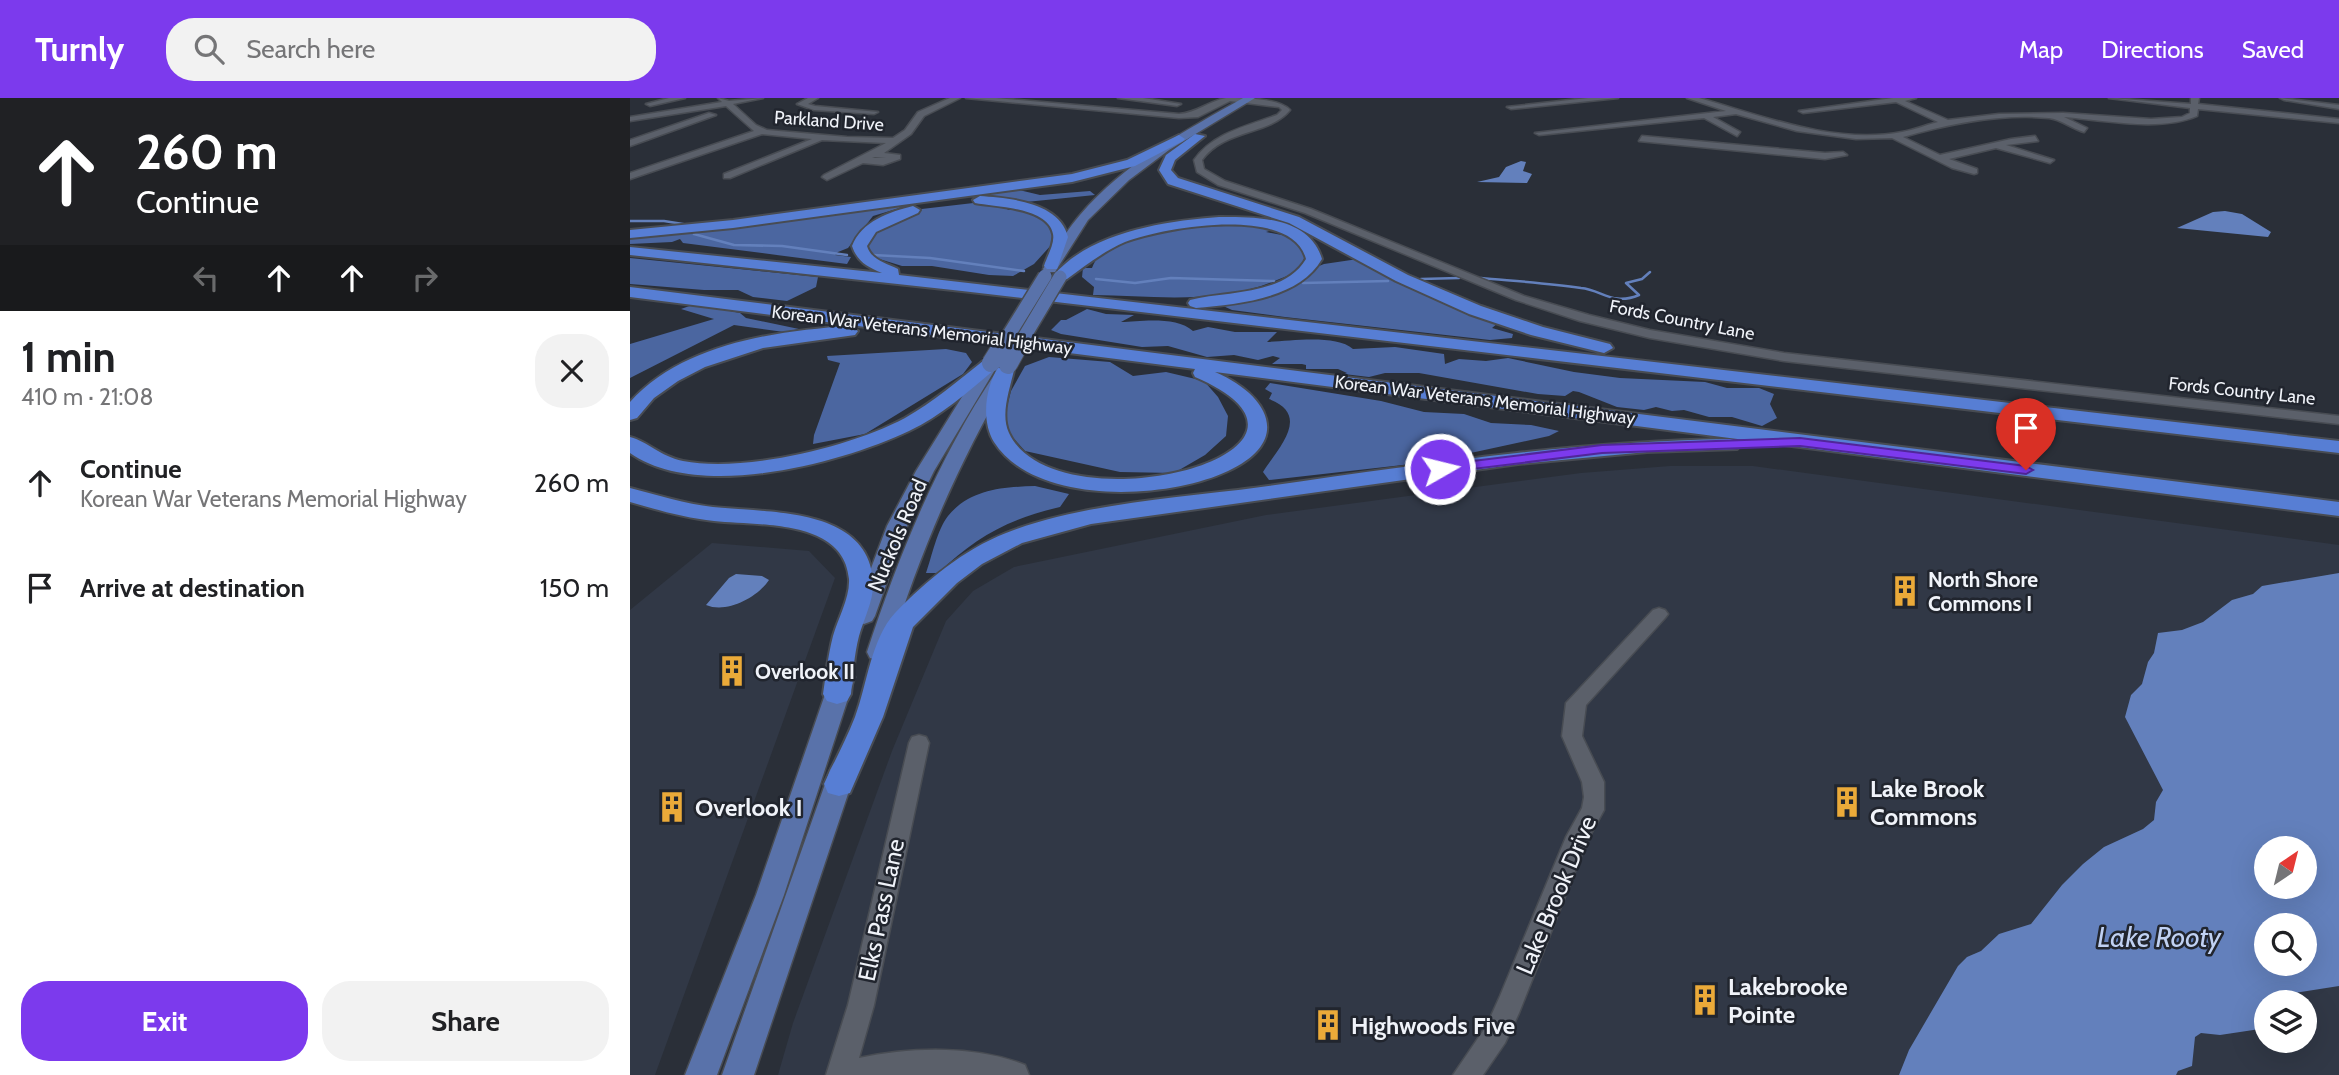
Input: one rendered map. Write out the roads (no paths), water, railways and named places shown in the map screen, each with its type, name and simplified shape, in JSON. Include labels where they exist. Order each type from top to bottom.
[{"type":"highway","points":[[630,234],[733,224],[1072,178],[1131,163],[1194,135]]},
{"type":"highway","points":[[1194,135],[1167,161],[1165,170],[1173,181],[1294,220],[1410,282],[1486,314],[1581,343],[1721,374]]},
{"type":"highway","points":[[962,285],[912,277],[877,267],[861,255],[860,243],[873,227],[906,212],[957,201],[996,201],[1034,210],[1056,225],[1060,239],[1054,274]]},
{"type":"highway","points":[[1054,274],[1121,239],[1148,230],[1189,222],[1264,224],[1296,234],[1312,249],[1309,267],[1294,279],[1264,292],[1237,299],[1177,304],[1068,298]]},
{"type":"highway","points":[[630,251],[962,285],[2339,447]]},
{"type":"highway","name":"Korean War Veterans Memorial Highway","points":[[630,292],[2339,509]]},
{"type":"highway","points":[[630,414],[649,394],[678,375],[709,360],[758,344],[826,332],[935,331]]},
{"type":"highway","points":[[998,365],[995,419],[1003,444],[1028,466],[1063,479],[1121,485],[1189,478],[1235,459],[1258,435],[1260,419],[1257,410],[1243,394],[1230,385],[1199,372],[1088,351]]},
{"type":"highway","points":[[630,443],[650,457],[689,467],[746,467],[807,458],[852,446],[901,427],[941,405],[998,365]]},
{"type":"highway","points":[[839,784],[869,717],[892,643],[902,622],[948,577],[974,559],[1014,538],[1089,517],[1518,458],[1647,446],[1800,442]]},
{"type":"highway","points":[[630,495],[692,510],[794,521],[816,526],[843,542],[853,553],[860,568],[861,580],[845,638],[837,694]]},
{"type":"main road","name":"Nuckols Road","points":[[701,1075],[770,895],[897,526],[925,471],[998,365],[1054,274],[1099,217],[1122,191],[1161,160],[1194,135],[1253,99]]},
{"type":"main road","name":"Nuckols Road","points":[[738,1075],[839,784],[898,586],[917,536],[998,365]]},
{"type":"street","points":[[643,105],[681,98]]},
{"type":"street","points":[[630,118],[725,101],[759,98]]},
{"type":"street","points":[[814,98],[801,104],[814,108],[874,112]]},
{"type":"street","points":[[827,177],[875,154],[908,132],[921,114],[956,98]]},
{"type":"street","points":[[970,98],[1179,116],[1199,114],[1223,101],[1253,99]]},
{"type":"street","points":[[1122,98],[1181,102]]},
{"type":"street","points":[[1167,98],[1181,102]]},
{"type":"street","points":[[1511,107],[1551,101],[1612,98]]},
{"type":"street","points":[[1691,98],[1797,129],[1847,136],[1893,135],[1947,122],[1999,116],[2054,115],[2163,121],[2190,117],[2196,111],[2195,102]]},
{"type":"street","points":[[1803,111],[1912,98]]},
{"type":"street","points":[[2113,98],[2195,102],[2339,121]]},
{"type":"street","points":[[2284,98],[2339,107]]},
{"type":"street","name":"Fords Country Lane","points":[[1253,99],[1281,105],[1286,112],[1217,142],[1205,150],[1198,164],[1207,176],[1308,211],[1519,297],[1573,315],[1664,337],[1771,355],[2339,420]]},
{"type":"street","points":[[1897,100],[1947,122]]},
{"type":"street","name":"Parkland Drive","points":[[725,101],[761,131],[822,138],[896,141]]},
{"type":"street","points":[[1165,111],[1181,102]]},
{"type":"street","points":[[1539,133],[1709,117],[1737,111]]},
{"type":"street","points":[[630,143],[712,115]]},
{"type":"street","points":[[2054,115],[2065,123],[2084,130]]},
{"type":"street","points":[[1709,117],[1737,134]]},
{"type":"street","points":[[636,130],[677,127]]},
{"type":"street","points":[[1779,152],[1781,137],[1797,129]]},
{"type":"street","points":[[630,176],[761,131]]},
{"type":"street","points":[[1893,135],[1974,171]]},
{"type":"street","points":[[727,176],[822,138]]},
{"type":"street","points":[[1642,139],[1843,155]]},
{"type":"street","points":[[1940,158],[1972,154],[1996,145],[2035,139]]},
{"type":"street","points":[[1996,145],[2050,160]]},
{"type":"street","points":[[861,160],[887,162],[897,158],[875,154]]},
{"type":"street","name":"Lake Brook Drive","points":[[1467,1075],[1496,1034],[1577,837],[1592,810],[1595,797],[1593,782],[1572,736],[1576,704],[1659,614]]},
{"type":"street","name":"Elks Pass Lane","points":[[841,1075],[861,1005],[919,743]]},
{"type":"street","points":[[841,1075],[916,1063],[984,1067],[1015,1075]]},
{"type":"water","points":[[1521,161],[1526,162],[1523,171],[1532,174],[1527,183],[1477,182],[1499,177],[1506,167]]},
{"type":"water","points":[[2213,212],[2242,214],[2271,232],[2268,237],[2177,228]]},
{"type":"water","name":"Lake Rooty","points":[[2339,573],[2339,986],[2314,990],[2254,990],[2254,1030],[2220,1035],[2201,1033],[2195,1037],[2192,1066],[2178,1071],[2176,1075],[1899,1075],[1909,1050],[1958,966],[1967,957],[1981,951],[1999,934],[2031,924],[2062,885],[2083,864],[2104,847],[2143,829],[2154,820],[2156,802],[2163,790],[2125,717],[2131,695],[2142,684],[2148,662],[2154,653],[2158,633],[2182,630],[2203,622],[2232,600],[2253,594],[2262,586]]},
{"type":"water","points":[[736,574],[762,576],[769,580],[750,598],[732,606],[706,605],[729,578]]},
{"type":"waterway","points":[[630,221],[664,221],[689,225]]},
{"type":"waterway","points":[[694,234],[734,245],[782,246],[847,255]]},
{"type":"waterway","points":[[873,255],[930,258],[1024,271]]},
{"type":"waterway","points":[[1481,278],[1588,289],[1622,299],[1639,295],[1626,283],[1642,279],[1650,272]]},
{"type":"waterway","points":[[1096,279],[1135,283],[1171,278],[1274,281]]},
{"type":"waterway","points":[[1421,279],[1459,278]]},
{"type":"waterway","points":[[1303,283],[1388,281]]},
{"type":"place","name":"North Shore Commons I","points":[[1905,591]]},
{"type":"place","name":"Overlook II","points":[[732,671]]},
{"type":"place","name":"Lake Brook Commons","points":[[1847,802]]},
{"type":"place","name":"Overlook I","points":[[672,807]]},
{"type":"place","name":"Lakebrooke Pointe","points":[[1705,1000]]},
{"type":"place","name":"Highwoods Five","points":[[1328,1025]]}]
